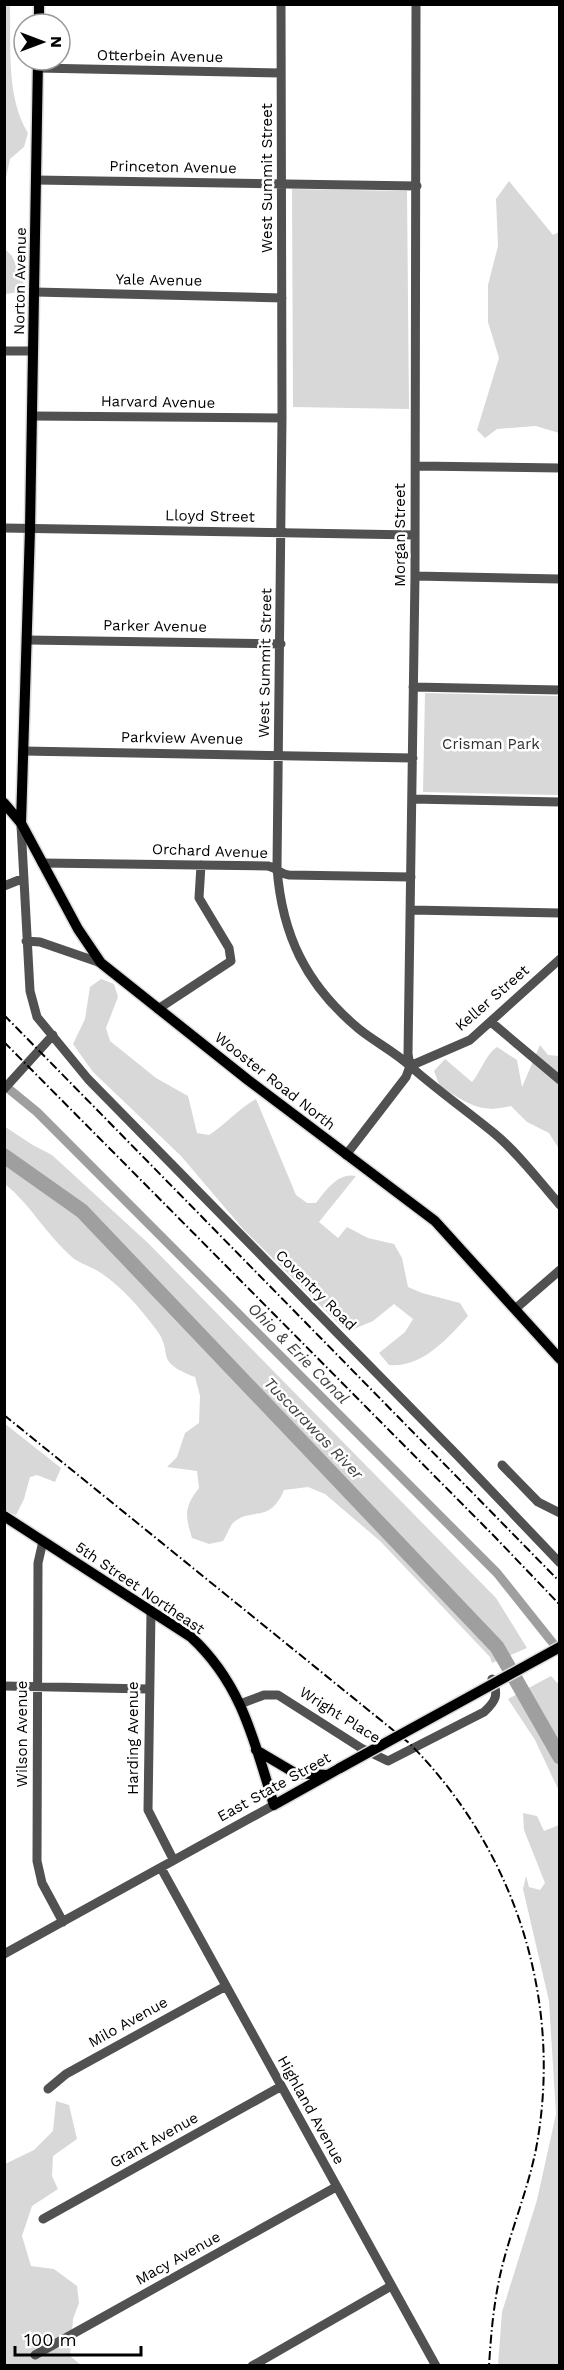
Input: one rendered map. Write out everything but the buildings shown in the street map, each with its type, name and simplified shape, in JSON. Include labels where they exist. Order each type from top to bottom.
[{"type":"main road","name":"Norton Avenue","points":[[21,823],[28,640],[38,72]]},
{"type":"main road","name":"Wooster Road North","points":[[4,803],[21,823],[78,929],[101,963],[346,1155],[435,1221],[560,1359]]},
{"type":"main road","name":"5th Street Northeast","points":[[4,1516],[191,1637],[210,1655],[231,1683],[240,1704],[274,1805]]},
{"type":"main road","name":"East State Street","points":[[274,1805],[560,1647]]},
{"type":"main road","points":[[256,1750],[295,1773],[328,1775]]},
{"type":"street","name":"West Summit Street","points":[[282,4],[281,644],[277,868],[283,918],[302,960],[328,999],[348,1020],[410,1066],[434,1089],[506,1144],[560,1204]]},
{"type":"street","name":"Morgan Street","points":[[410,1066],[408,1054],[416,466],[416,4]]},
{"type":"street","name":"Otterbein Avenue","points":[[72,65],[281,73]]},
{"type":"street","name":"Princeton Avenue","points":[[36,180],[417,186]]},
{"type":"street","name":"Yale Avenue","points":[[35,292],[282,298]]},
{"type":"street","points":[[4,351],[33,351]]},
{"type":"street","name":"Harvard Avenue","points":[[32,416],[282,418]]},
{"type":"street","points":[[416,466],[560,468]]},
{"type":"street","name":"Lloyd Street","points":[[4,528],[415,535]]},
{"type":"street","points":[[415,576],[560,579]]},
{"type":"street","name":"Parker Avenue","points":[[28,640],[281,644]]},
{"type":"street","points":[[413,687],[560,690]]},
{"type":"street","name":"Parkview Avenue","points":[[23,751],[413,758]]},
{"type":"street","points":[[412,799],[560,802]]},
{"type":"street","name":"Norton Avenue","points":[[21,823],[26,941],[33,1006],[37,1017],[53,1035]]},
{"type":"street","name":"Orchard Avenue","points":[[42,863],[201,865],[277,868],[283,874],[289,875],[411,877]]},
{"type":"street","points":[[158,1009],[231,961],[229,948],[199,898],[201,865]]},
{"type":"street","points":[[4,886],[24,878]]},
{"type":"street","points":[[411,910],[560,913]]},
{"type":"street","points":[[26,941],[40,942],[101,963]]},
{"type":"street","name":"Keller Street","points":[[410,1066],[470,1040],[560,959]]},
{"type":"street","points":[[491,1022],[560,1080]]},
{"type":"street","points":[[4,1089],[53,1035]]},
{"type":"street","name":"Coventry Road","points":[[53,1035],[88,1079],[560,1563]]},
{"type":"street","points":[[346,1155],[406,1077],[410,1066]]},
{"type":"street","points":[[514,1309],[560,1270]]},
{"type":"street","points":[[502,1466],[538,1502],[560,1513]]},
{"type":"street","name":"Wilson Avenue","points":[[43,1541],[38,1563],[37,1862],[42,1883],[63,1922]]},
{"type":"street","name":"Harding Avenue","points":[[151,1611],[148,1689],[148,1810],[173,1858]]},
{"type":"street","name":"Wright Place","points":[[240,1704],[264,1695],[278,1695],[361,1748],[388,1761],[483,1712],[494,1703],[496,1696],[492,1679]]},
{"type":"street","points":[[4,1686],[148,1689]]},
{"type":"street","name":"East State Street","points":[[4,1954],[161,1868],[173,1858],[274,1805]]},
{"type":"street","name":"Highland Avenue","points":[[161,1868],[436,2366]]},
{"type":"street","name":"Milo Avenue","points":[[48,2089],[66,2074],[226,1986]]},
{"type":"street","name":"Grant Avenue","points":[[43,2219],[280,2086]]},
{"type":"street","name":"Macy Avenue","points":[[35,2355],[336,2187]]},
{"type":"street","points":[[252,2366],[391,2286]]},
{"type":"green space","points":[[10,4],[10,54],[13,87],[16,104],[28,133],[24,147],[10,159],[5,182],[4,5]]},
{"type":"green space","points":[[509,181],[553,235],[559,232],[559,433],[536,426],[497,429],[485,438],[477,430],[499,358],[488,322],[488,285],[498,246],[496,199]]},
{"type":"green space","points":[[292,189],[407,191],[409,409],[293,407]]},
{"type":"green space","points":[[4,248],[12,256],[27,291],[5,294]]},
{"type":"green space","name":"Crisman Park","points":[[425,693],[559,696],[559,795],[423,792]]},
{"type":"green space","points":[[101,979],[114,984],[118,997],[106,1028],[110,1041],[156,1078],[188,1096],[197,1133],[209,1135],[256,1099],[296,1195],[307,1203],[316,1203],[338,1179],[350,1175],[356,1176],[319,1222],[338,1238],[347,1227],[368,1238],[394,1244],[402,1258],[408,1287],[460,1303],[468,1316],[451,1334],[423,1357],[401,1365],[389,1365],[379,1353],[405,1332],[413,1319],[394,1304],[373,1321],[347,1332],[244,1230],[181,1156],[93,1072],[73,1044],[85,1019],[90,987]]},
{"type":"green space","points":[[540,1045],[548,1055],[559,1056],[559,1149],[549,1133],[527,1122],[511,1106],[490,1109],[474,1106],[440,1087],[434,1071],[445,1059],[472,1082],[489,1054],[497,1047],[517,1060],[522,1087]]},
{"type":"green space","points":[[4,1126],[52,1155],[148,1243],[496,1598],[527,1648],[492,1663],[490,1657],[380,1541],[325,1494],[308,1487],[284,1490],[278,1501],[266,1512],[246,1516],[232,1524],[223,1541],[209,1544],[192,1538],[187,1512],[199,1488],[197,1471],[167,1467],[177,1457],[185,1433],[199,1423],[200,1396],[195,1377],[173,1366],[166,1356],[161,1337],[130,1298],[101,1273],[73,1258],[5,1184]]},
{"type":"green space","points":[[4,1423],[61,1468],[55,1482],[37,1475],[30,1477],[24,1499],[16,1515],[5,1511]]},
{"type":"green space","points":[[551,1676],[559,1685],[559,1791],[535,1740],[508,1699]]},
{"type":"green space","points":[[523,1813],[537,1816],[544,1831],[559,1825],[559,2365],[498,2365],[502,2312],[537,2200],[556,2114],[549,2001],[523,1889],[526,1876],[529,1887],[540,1890],[545,1883],[524,1830]]},
{"type":"green space","points":[[56,2101],[69,2105],[77,2139],[53,2156],[52,2176],[58,2189],[32,2206],[22,2236],[31,2266],[54,2269],[77,2286],[79,2303],[73,2319],[70,2356],[81,2365],[5,2366],[5,2164],[34,2150],[53,2131]]},
{"type":"waterway","name":"Ohio & Erie Canal","points":[[4,1085],[37,1112],[497,1573],[560,1652]]},
{"type":"waterway","name":"Tuscarawas River","points":[[4,1156],[82,1211],[497,1647],[560,1757]]},
{"type":"railway","points":[[4,1015],[560,1582]]},
{"type":"railway","points":[[4,1042],[560,1605]]},
{"type":"railway","points":[[4,1415],[409,1743],[446,1785],[478,1830],[503,1879],[523,1930],[536,1983],[543,2038],[543,2093],[533,2164],[499,2279],[489,2366]]}]
